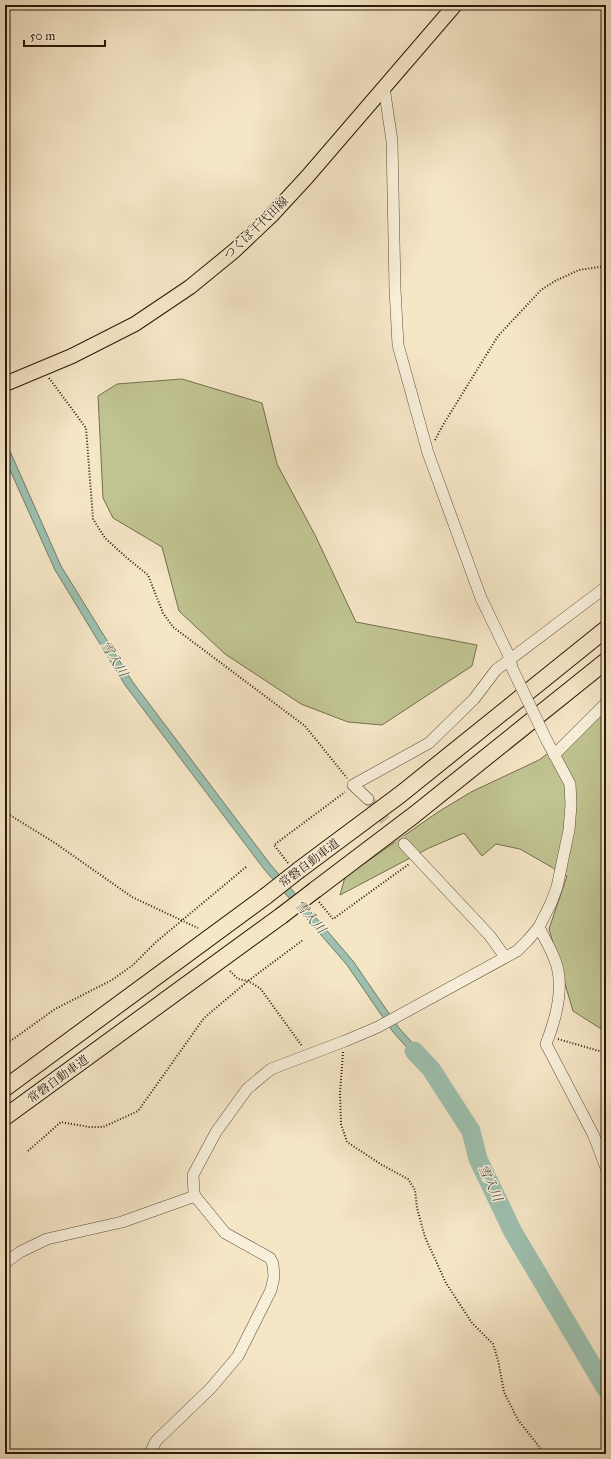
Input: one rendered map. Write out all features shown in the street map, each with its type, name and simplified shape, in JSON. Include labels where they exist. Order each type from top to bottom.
[{"type":"highway","name":"常磐自動車道","points":[[5,1088],[266,896],[401,794],[606,629]]},
{"type":"highway","name":"常磐自動車道","points":[[5,1117],[282,916],[414,815],[606,661]]},
{"type":"main road","name":"つくば千代田線","points":[[5,384],[72,356],[135,324],[196,283],[234,251],[271,216],[307,177],[455,5]]},
{"type":"street","points":[[151,1454],[156,1441],[211,1388],[238,1356],[271,1290],[274,1277],[273,1264],[270,1258],[225,1233],[195,1196],[193,1175],[216,1132],[247,1089],[271,1069],[378,1027],[517,951],[539,927],[551,903],[557,887],[569,830],[571,805],[570,784],[547,741],[481,598],[428,453],[398,345],[395,289],[392,141],[384,88]]},
{"type":"street","points":[[368,799],[353,785],[429,743],[474,699],[496,670],[511,663],[606,587]]},
{"type":"street","points":[[554,755],[606,703]]},
{"type":"street","points":[[404,844],[490,936],[505,957]]},
{"type":"street","points":[[539,927],[556,961],[559,981],[559,998],[552,1028],[546,1044],[594,1136],[606,1168]]},
{"type":"street","points":[[5,1263],[20,1252],[47,1239],[122,1222],[195,1196]]},
{"type":"path","points":[[428,453],[443,424],[498,336],[542,290],[554,281],[579,270],[606,266]]},
{"type":"path","points":[[42,369],[86,428],[93,519],[105,538],[148,575],[163,613],[173,628],[305,726],[353,785]]},
{"type":"path","points":[[5,812],[55,843],[132,897],[198,928]]},
{"type":"path","points":[[5,1045],[55,1009],[112,980],[134,965],[156,942],[246,867]]},
{"type":"path","points":[[28,1151],[61,1122],[103,1128],[138,1111],[204,1018],[248,981],[303,940]]},
{"type":"path","points":[[230,971],[238,979],[248,981],[260,988],[309,1055]]},
{"type":"path","points":[[549,1036],[606,1054]]},
{"type":"path","points":[[345,1041],[340,1093],[341,1124],[347,1142],[382,1165],[408,1178],[415,1190],[417,1208],[425,1237],[446,1283],[472,1323],[493,1344],[498,1360],[504,1392],[518,1420],[545,1454]]},
{"type":"green space","points":[[182,379],[262,403],[277,464],[315,535],[356,622],[477,645],[472,666],[382,725],[348,722],[301,704],[225,654],[179,611],[162,547],[113,518],[103,498],[98,396],[117,384]]},
{"type":"green space","points":[[606,710],[606,1032],[573,1011],[549,929],[567,876],[520,849],[496,844],[482,856],[464,833],[429,848],[340,895],[345,877],[438,812],[471,792],[539,760]]},
{"type":"water","points":[[5,440],[61,566],[132,681],[270,864],[353,961],[399,1028],[435,1068],[428,1071],[393,1032],[347,965],[264,869],[125,685],[55,570],[5,459]]},
{"type":"waterway","name":"雪入川","points":[[414,1051],[431,1069],[471,1131],[478,1159],[513,1232],[606,1389]]},
{"type":"tunnel","points":[[368,799],[404,844]]}]
